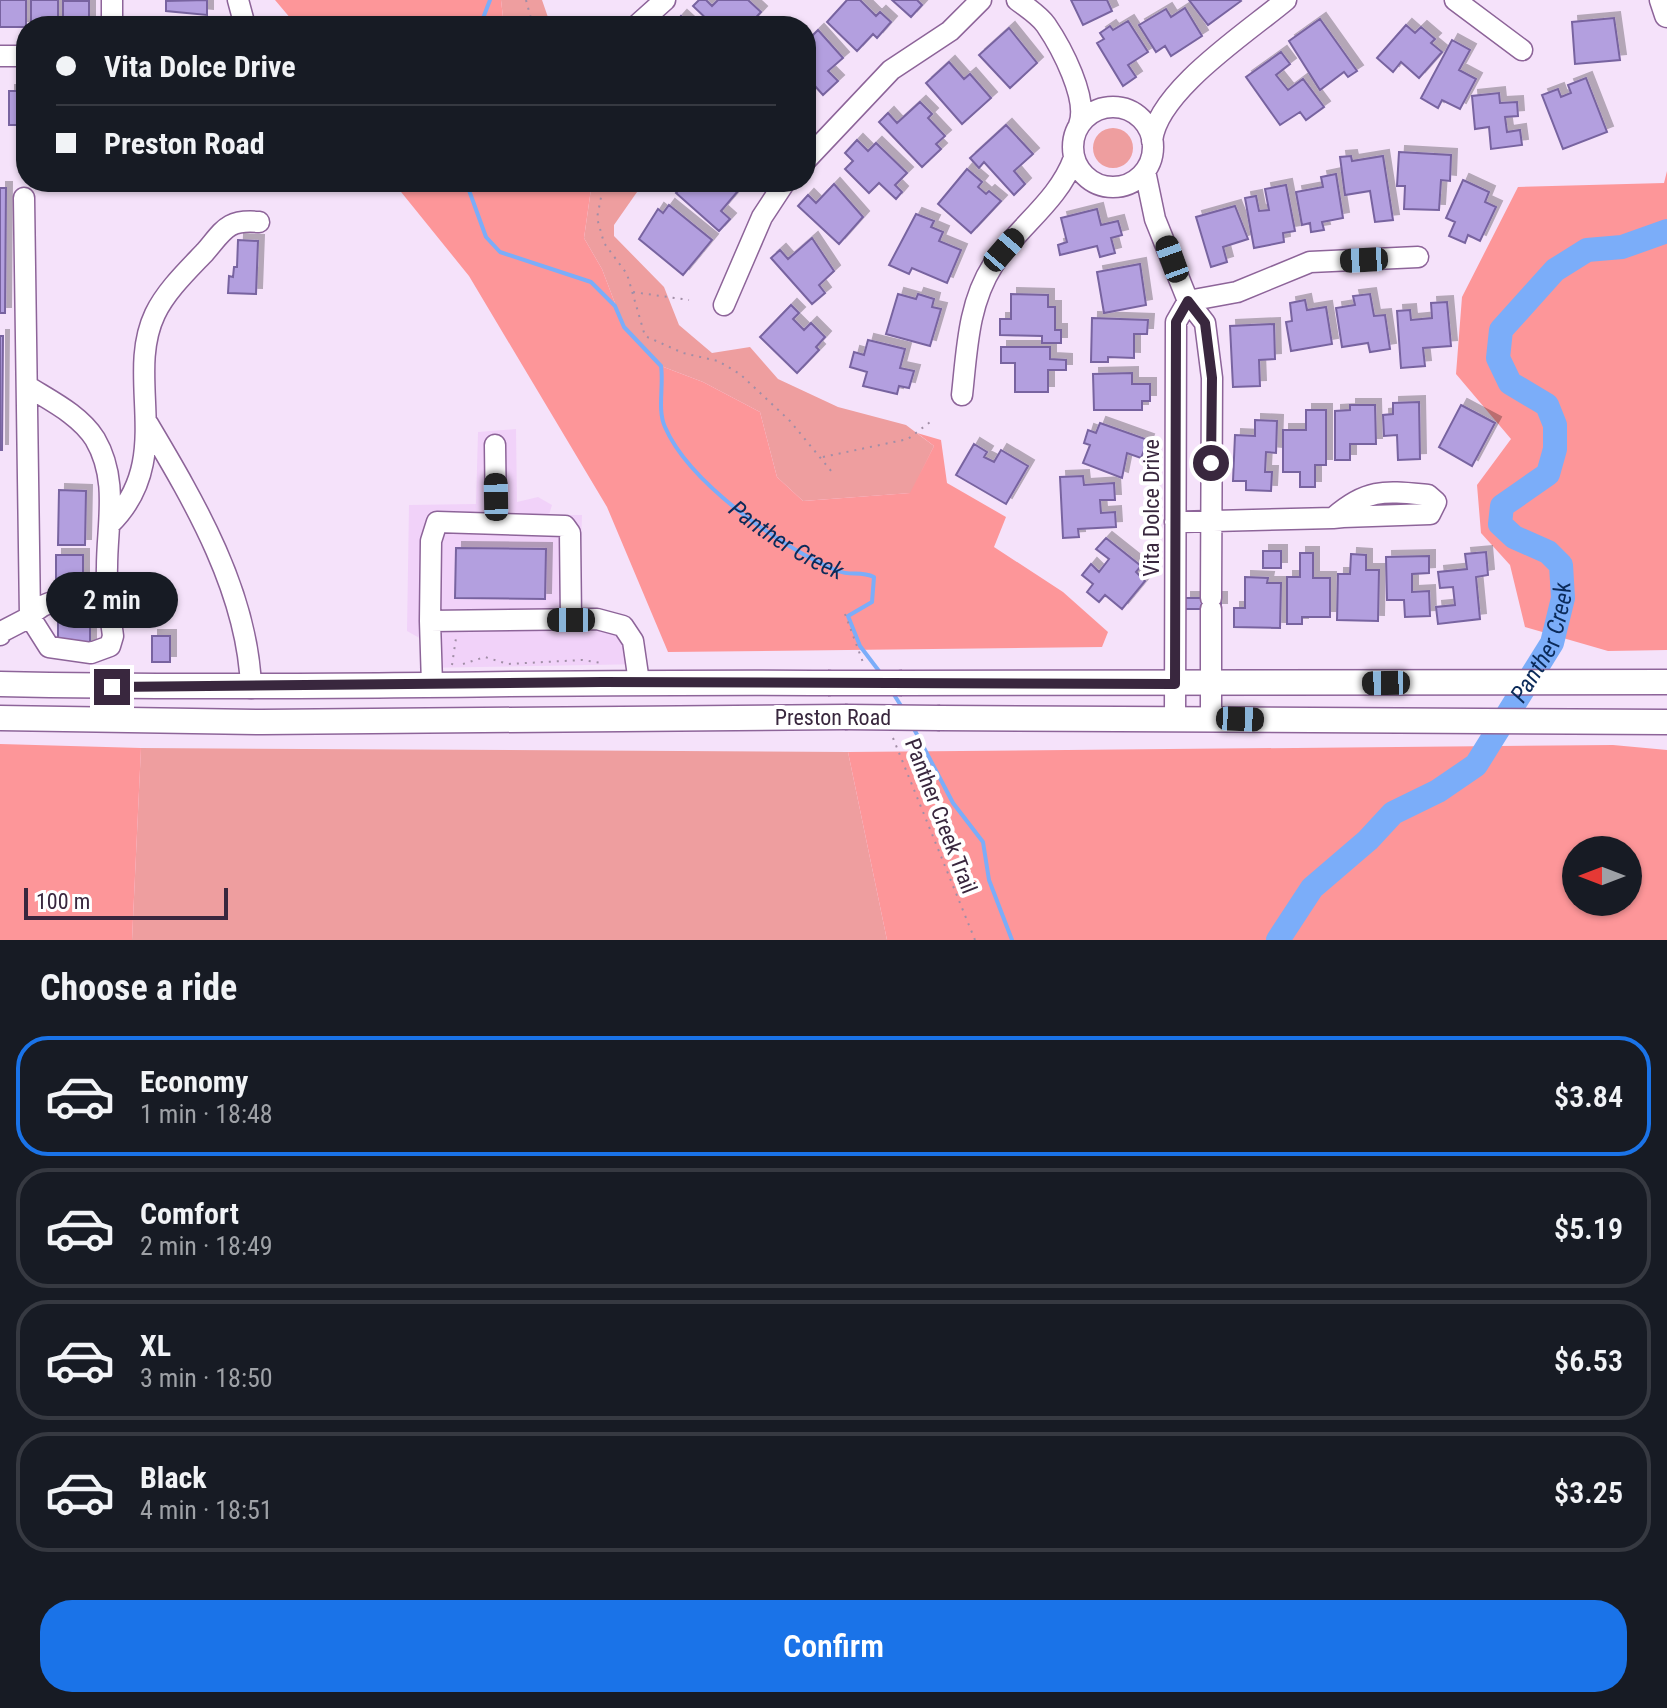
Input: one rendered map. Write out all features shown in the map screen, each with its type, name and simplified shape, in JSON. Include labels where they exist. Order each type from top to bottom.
[{"type":"main road","points":[[1662,0],[1667,15]]},
{"type":"main road","name":"Preston Road","points":[[0,684],[251,688],[639,682],[1667,682]]},
{"type":"main road","points":[[432,684],[433,718]]},
{"type":"main road","name":"Preston Road","points":[[0,718],[168,722],[845,717],[1667,722]]},
{"type":"street","points":[[647,16],[665,0]]},
{"type":"street","points":[[816,149],[891,70],[950,31],[981,0]]},
{"type":"street","points":[[1017,0],[1044,22],[1072,74],[1081,111],[1074,138],[1074,158],[1081,171],[1106,186],[1128,192],[1155,219]]},
{"type":"street","points":[[1053,197],[1080,185],[1124,186],[1145,171],[1150,162],[1157,121],[1177,93],[1286,0]]},
{"type":"street","points":[[1455,0],[1522,50]]},
{"type":"street","points":[[1072,74],[1117,108],[1138,116],[1152,141]]},
{"type":"street","points":[[1079,125],[1097,110],[1142,108],[1177,93]]},
{"type":"street","points":[[962,395],[971,322],[984,280],[1004,250],[1053,197],[1074,158]]},
{"type":"street","points":[[1145,171],[1155,219],[1188,301],[1205,323],[1212,378],[1211,718]]},
{"type":"street","points":[[724,305],[762,217],[778,192]]},
{"type":"street","points":[[24,198],[30,617],[49,647],[91,653],[110,646],[113,636],[109,597],[109,472],[94,438],[70,413],[27,386]]},
{"type":"street","points":[[110,524],[123,512],[142,465],[148,424],[145,361],[154,315],[180,278],[226,227],[240,220],[259,222]]},
{"type":"street","points":[[1188,301],[1237,292],[1310,262],[1418,257]]},
{"type":"street","name":"Vita Dolce Drive","points":[[1175,718],[1176,322],[1188,301]]},
{"type":"street","points":[[148,424],[182,480],[245,626],[251,688]]},
{"type":"street","points":[[495,445],[496,523]]},
{"type":"street","points":[[1175,522],[1333,518]]},
{"type":"street","points":[[432,684],[430,621],[433,526],[437,522],[556,523],[570,533],[571,620]]},
{"type":"street","points":[[1175,590],[1193,581],[1204,584],[1211,600]]},
{"type":"street","points":[[0,633],[30,617],[38,607],[48,602],[109,597]]},
{"type":"street","points":[[430,621],[597,619],[623,626],[633,641],[639,682]]},
{"type":"path","points":[[602,192],[597,218],[604,243],[627,274],[645,336],[683,353],[718,361],[740,374],[790,421],[832,472]]},
{"type":"path","points":[[632,292],[689,300]]},
{"type":"path","points":[[822,457],[908,439],[934,419]]},
{"type":"path","points":[[845,614],[866,669]]},
{"type":"path","points":[[453,635],[458,640],[452,668],[485,657],[508,664],[582,660],[612,664]]},
{"type":"path","name":"Panther Creek Trail","points":[[892,737],[975,940]]},
{"type":"shaded area","points":[[275,0],[501,0],[503,16],[289,16]]},
{"type":"shaded area","points":[[501,0],[542,0],[548,16],[503,16]]},
{"type":"shaded area","points":[[1113,128],[1127,134],[1133,148],[1127,162],[1113,168],[1099,162],[1093,148],[1099,134]]},
{"type":"shaded area","points":[[1667,171],[1667,650],[1608,651],[1525,627],[1510,565],[1481,533],[1477,485],[1511,439],[1456,374],[1462,297],[1518,187],[1664,183]]},
{"type":"shaded area","points":[[401,192],[591,192],[584,238],[602,269],[624,327],[661,366],[703,382],[760,412],[777,477],[803,501],[910,493],[934,446],[917,433],[941,440],[947,483],[1006,517],[994,547],[1063,592],[1108,632],[1102,647],[668,652],[607,507],[469,276]]},
{"type":"shaded area","points":[[591,192],[637,192],[614,225],[614,236],[664,287],[679,325],[712,353],[750,347],[778,379],[838,407],[906,425],[934,446],[911,493],[803,501],[777,477],[760,412],[703,382],[661,366],[624,327],[602,269],[584,238]]},
{"type":"shaded area","points":[[516,429],[517,502],[538,497],[552,505],[549,515],[582,515],[579,606],[586,614],[628,618],[635,623],[644,644],[645,664],[419,668],[423,663],[423,640],[407,631],[409,505],[476,504],[478,432]]},
{"type":"shaded area","points":[[0,744],[141,748],[132,940],[0,940]]},
{"type":"shaded area","points":[[1613,745],[1667,750],[1667,940],[887,940],[848,752]]},
{"type":"shaded area","points":[[141,748],[848,752],[887,940],[132,940]]},
{"type":"building","points":[[0,0],[26,0],[26,16],[16,16],[16,27],[0,27]]},
{"type":"building","points":[[31,0],[58,0],[58,16],[31,16]]},
{"type":"building","points":[[207,0],[207,15],[166,11],[166,1]]},
{"type":"building","points":[[699,0],[706,0],[712,6],[718,0],[748,0],[761,12],[757,16],[704,16],[693,6]]},
{"type":"building","points":[[847,0],[860,0],[876,16],[880,12],[891,22],[877,38],[873,34],[857,51],[827,22]]},
{"type":"building","points":[[892,0],[917,0],[922,5],[911,17]]},
{"type":"building","points":[[1071,0],[1107,0],[1112,11],[1083,25]]},
{"type":"building","points":[[1189,0],[1240,0],[1241,1],[1208,25]]},
{"type":"building","points":[[63,1],[89,1],[89,16],[63,16]]},
{"type":"building","points":[[1185,8],[1202,36],[1171,56],[1165,46],[1156,52],[1139,25],[1166,9],[1171,17]]},
{"type":"building","points":[[1614,18],[1620,60],[1575,64],[1572,22]]},
{"type":"building","points":[[1320,19],[1357,71],[1348,77],[1344,72],[1320,90],[1289,41]]},
{"type":"building","points":[[1128,21],[1148,52],[1128,65],[1136,77],[1123,86],[1097,43],[1104,39],[1100,33],[1110,26],[1113,30]]},
{"type":"building","points":[[1406,25],[1415,33],[1421,27],[1435,39],[1431,43],[1442,52],[1419,78],[1401,62],[1393,72],[1377,58]]},
{"type":"building","points":[[1009,28],[1037,63],[1010,88],[979,55]]},
{"type":"building","points":[[818,30],[843,58],[828,71],[838,81],[823,95],[816,87]]},
{"type":"building","points":[[1452,40],[1470,50],[1459,70],[1476,79],[1460,109],[1442,100],[1438,108],[1421,98]]},
{"type":"building","points":[[1281,52],[1290,64],[1276,75],[1288,90],[1303,79],[1324,107],[1306,120],[1300,112],[1280,125],[1246,77]]},
{"type":"building","points":[[949,62],[964,79],[970,74],[991,98],[962,124],[926,83]]},
{"type":"building","points":[[1586,78],[1607,132],[1563,149],[1542,95],[1558,89],[1561,97],[1571,93],[1568,85]]},
{"type":"building","points":[[9,91],[16,91],[16,125],[9,125]]},
{"type":"building","points":[[1499,93],[1500,103],[1517,102],[1518,116],[1505,117],[1507,132],[1520,130],[1522,145],[1491,149],[1489,127],[1475,129],[1472,96]]},
{"type":"building","points":[[920,102],[932,114],[928,118],[945,136],[936,144],[941,149],[922,167],[879,122],[888,113],[897,123]]},
{"type":"building","points":[[1006,125],[1033,154],[1014,171],[1025,184],[1014,195],[984,162],[979,168],[970,158]]},
{"type":"building","points":[[857,140],[868,151],[876,143],[907,173],[895,185],[902,192],[896,199],[879,183],[869,193],[845,169],[853,161],[845,153]]},
{"type":"building","points":[[1399,152],[1451,155],[1450,181],[1441,180],[1439,210],[1404,209],[1405,186],[1397,186]]},
{"type":"building","points":[[1351,156],[1352,161],[1383,156],[1393,220],[1375,222],[1370,191],[1345,195],[1340,157]]},
{"type":"building","points":[[967,169],[982,182],[978,187],[1001,201],[971,233],[938,204]]},
{"type":"building","points":[[1336,174],[1343,218],[1322,222],[1324,230],[1311,232],[1310,223],[1302,225],[1296,192],[1323,187],[1321,177]]},
{"type":"building","points":[[1463,180],[1489,192],[1485,202],[1496,207],[1480,241],[1468,235],[1465,243],[1449,236],[1455,222],[1446,218]]},
{"type":"building","points":[[834,184],[863,217],[839,244],[798,206],[808,195],[816,203]]},
{"type":"building","points":[[1286,185],[1295,231],[1283,233],[1284,242],[1254,248],[1245,198],[1256,196],[1259,211],[1269,210],[1265,189]]},
{"type":"building","points":[[0,188],[6,188],[5,313],[0,313]]},
{"type":"building","points":[[737,192],[721,211],[730,219],[719,231],[676,193]]},
{"type":"building","points":[[669,205],[712,240],[683,275],[639,239],[658,209],[663,213]]},
{"type":"building","points":[[1235,206],[1248,239],[1223,247],[1227,262],[1211,267],[1196,217]]},
{"type":"building","points":[[1097,209],[1101,225],[1118,221],[1122,235],[1111,238],[1115,253],[1100,257],[1097,246],[1060,255],[1058,245],[1067,242],[1061,218]]},
{"type":"building","points":[[916,214],[934,221],[931,227],[943,232],[939,241],[961,250],[947,283],[912,268],[909,274],[889,265]]},
{"type":"building","points":[[812,238],[834,271],[819,285],[825,293],[812,304],[771,258],[780,250],[788,259]]},
{"type":"building","points":[[238,240],[258,241],[256,294],[228,293],[229,276],[233,277],[234,267],[237,267]]},
{"type":"building","points":[[1140,264],[1146,305],[1104,313],[1097,272]]},
{"type":"building","points":[[898,294],[916,299],[918,294],[934,299],[932,307],[941,309],[930,346],[886,334]]},
{"type":"building","points":[[1011,294],[1048,295],[1048,307],[1055,307],[1055,330],[1061,330],[1061,343],[1042,343],[1042,336],[1000,335],[1000,319],[1011,319]]},
{"type":"building","points":[[1370,294],[1374,316],[1385,315],[1390,349],[1370,352],[1368,343],[1342,347],[1336,308],[1355,305],[1353,296]]},
{"type":"building","points":[[1305,300],[1307,310],[1326,307],[1332,344],[1291,351],[1286,322],[1292,321],[1290,303]]},
{"type":"building","points":[[1447,302],[1451,346],[1423,348],[1425,366],[1401,368],[1397,311],[1410,310],[1411,320],[1432,318],[1431,303]]},
{"type":"building","points":[[791,305],[799,313],[793,319],[804,330],[811,323],[825,337],[816,347],[819,350],[797,373],[760,337]]},
{"type":"building","points":[[1092,318],[1148,320],[1147,334],[1134,334],[1134,358],[1108,357],[1108,362],[1091,362]]},
{"type":"building","points":[[1274,324],[1275,359],[1259,360],[1260,386],[1233,387],[1230,326]]},
{"type":"building","points":[[0,336],[3,336],[2,450],[0,450]]},
{"type":"building","points":[[868,340],[905,349],[900,368],[914,371],[909,388],[899,386],[897,394],[863,386],[867,372],[850,367],[854,352],[864,355]]},
{"type":"building","points":[[1001,347],[1050,347],[1050,359],[1066,360],[1066,370],[1048,370],[1048,392],[1015,392],[1015,363],[1001,363]]},
{"type":"building","points":[[1132,373],[1132,384],[1150,384],[1150,401],[1142,401],[1142,410],[1094,410],[1093,374]]},
{"type":"building","points":[[1419,402],[1420,459],[1398,460],[1397,435],[1384,436],[1383,415],[1393,414],[1393,403]]},
{"type":"building","points":[[1350,405],[1375,405],[1376,444],[1350,444],[1350,460],[1335,460],[1335,411],[1350,410]]},
{"type":"building","points":[[1461,405],[1495,423],[1472,466],[1439,447]]},
{"type":"building","points":[[1306,410],[1326,410],[1326,465],[1315,465],[1315,487],[1300,487],[1300,472],[1283,472],[1283,430],[1306,430]]},
{"type":"building","points":[[1255,420],[1277,421],[1276,453],[1266,452],[1265,472],[1272,472],[1271,491],[1246,490],[1246,481],[1233,481],[1235,435],[1255,436]]},
{"type":"building","points":[[1100,423],[1148,440],[1141,458],[1127,453],[1122,478],[1083,463],[1090,445],[1084,443],[1088,430],[1096,433]]},
{"type":"building","points":[[974,444],[987,452],[984,457],[994,462],[1001,450],[1028,466],[1006,504],[956,475]]},
{"type":"building","points":[[1083,476],[1084,485],[1114,483],[1115,500],[1100,500],[1101,513],[1115,512],[1116,527],[1078,529],[1079,537],[1063,538],[1060,477]]},
{"type":"building","points":[[59,490],[86,491],[85,545],[58,545]]},
{"type":"building","points":[[1106,538],[1141,566],[1136,572],[1145,581],[1122,609],[1105,595],[1099,602],[1087,592],[1093,584],[1082,575],[1091,564],[1099,572],[1109,559],[1096,549]]},
{"type":"building","points":[[456,548],[546,549],[545,599],[455,598]]},
{"type":"building","points":[[1263,551],[1281,551],[1281,568],[1263,568]]},
{"type":"building","points":[[1486,552],[1488,575],[1476,577],[1480,619],[1438,624],[1436,607],[1455,605],[1453,587],[1440,588],[1438,572],[1467,569],[1465,554]]},
{"type":"building","points":[[1300,553],[1313,553],[1313,578],[1330,578],[1330,617],[1302,617],[1302,624],[1287,624],[1287,577],[1300,577]]},
{"type":"building","points":[[1351,554],[1366,555],[1366,570],[1379,570],[1378,621],[1337,620],[1338,574],[1350,574]]},
{"type":"building","points":[[56,555],[83,555],[83,587],[56,587]]},
{"type":"building","points":[[1429,556],[1429,573],[1412,574],[1412,592],[1429,591],[1430,616],[1405,617],[1404,600],[1387,600],[1386,557]]},
{"type":"building","points":[[1245,577],[1268,578],[1267,583],[1281,583],[1280,628],[1234,627],[1234,608],[1245,608]]},
{"type":"building","points":[[1185,598],[1221,598],[1221,609],[1185,609]]},
{"type":"building","points":[[58,613],[90,613],[90,647],[58,647]]},
{"type":"building","points":[[152,636],[170,636],[170,662],[152,662]]},
{"type":"waterway","name":"Panther Creek","points":[[484,16],[490,0]]},
{"type":"waterway","name":"Panther Creek","points":[[470,192],[486,237],[500,252],[591,282],[615,306],[624,327],[661,366],[661,413],[665,427],[694,470],[716,491],[765,531],[816,561],[842,572],[874,577],[872,602],[848,616],[860,646],[882,675]]},
{"type":"waterway","name":"Panther Creek","points":[[1278,940],[1312,888],[1368,840],[1393,813],[1438,791],[1476,765],[1552,643],[1563,598],[1561,565],[1548,552],[1514,537],[1500,524],[1502,506],[1548,474],[1555,449],[1555,425],[1547,405],[1510,383],[1498,358],[1501,330],[1555,270],[1587,250],[1622,247],[1667,231]]},
{"type":"waterway","name":"Panther Creek","points":[[893,693],[903,709]]},
{"type":"waterway","name":"Panther Creek","points":[[913,727],[953,803],[983,842],[989,880],[1012,940]]},
{"type":"route","points":[[112,687],[251,688],[602,682],[1175,684],[1176,322],[1188,301],[1205,323],[1212,378],[1211,463]]}]
